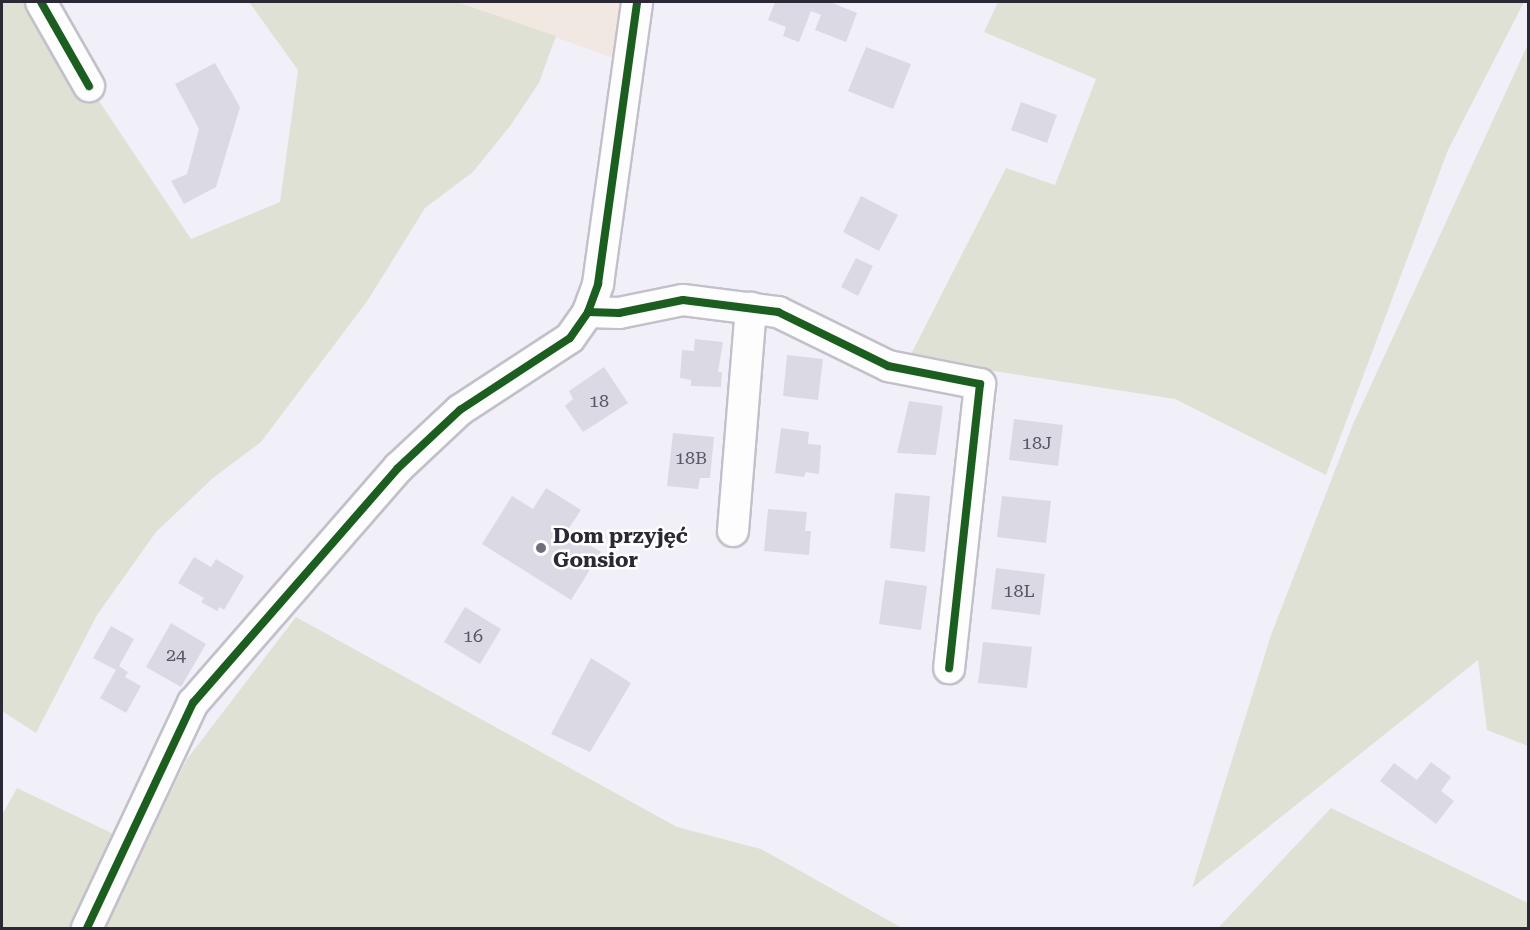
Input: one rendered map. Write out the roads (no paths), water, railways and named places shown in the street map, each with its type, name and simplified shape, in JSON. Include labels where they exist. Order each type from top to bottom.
[{"type":"street","points":[[41,2],[88,86]]},
{"type":"street","points":[[87,928],[193,703],[398,468],[460,410],[570,338],[588,312],[598,284],[637,2]]},
{"type":"street","points":[[588,312],[619,312],[683,300],[778,312],[888,366],[980,384],[950,668]]},
{"type":"street","points":[[733,531],[751,308]]},
{"type":"place","name":"Dom przyjęć Gonsior","points":[[541,548]]}]
